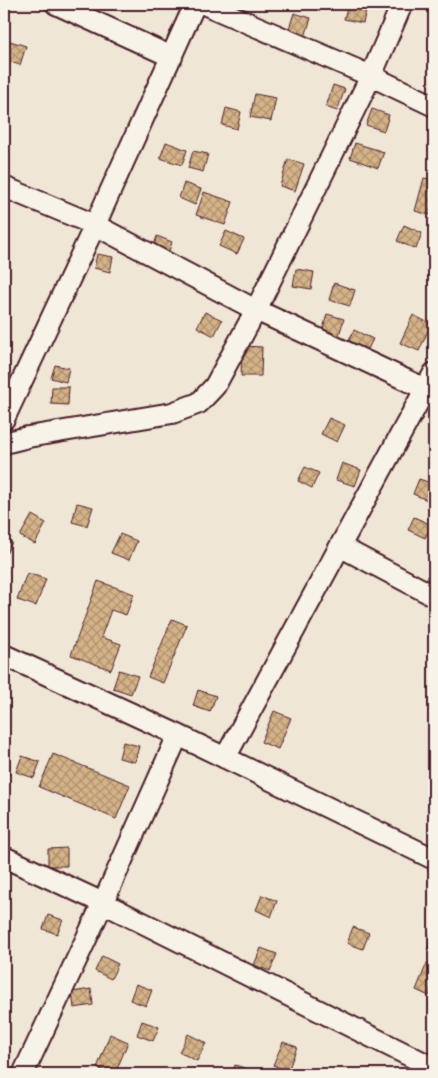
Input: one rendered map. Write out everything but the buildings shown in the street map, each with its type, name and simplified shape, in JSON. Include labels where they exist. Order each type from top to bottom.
[{"type":"street","points":[[56,4],[172,57]]},
{"type":"street","points":[[4,418],[96,225],[195,4]]},
{"type":"street","points":[[204,4],[371,76],[434,106]]},
{"type":"street","points":[[4,443],[28,437],[172,413],[199,403],[216,386],[256,310],[371,76],[402,4]]},
{"type":"street","points":[[4,187],[96,225],[256,310],[432,385],[225,758]]},
{"type":"street","points":[[341,547],[434,596]]},
{"type":"street","points":[[4,654],[178,735],[434,859]]},
{"type":"street","points":[[24,1074],[178,735]]},
{"type":"street","points":[[4,857],[103,902],[434,1068]]}]
